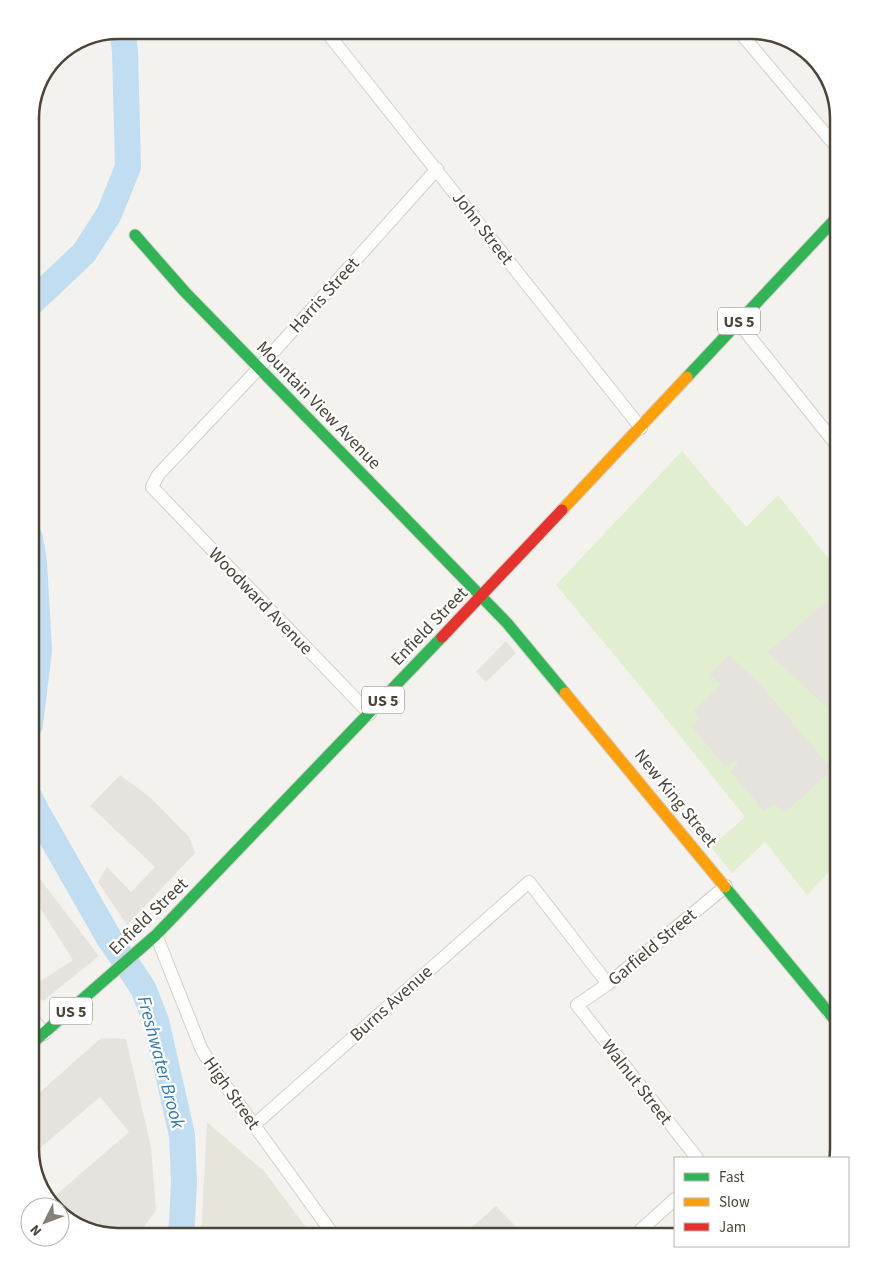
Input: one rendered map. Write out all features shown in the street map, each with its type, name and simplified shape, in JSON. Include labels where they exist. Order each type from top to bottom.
[{"type":"main road","name":"Enfield Street","points":[[39,1038],[156,935],[370,714],[830,226]]},
{"type":"main road","name":"Mountain View Avenue","points":[[135,235],[185,292],[482,596]]},
{"type":"main road","name":"New King Street","points":[[482,596],[507,622],[830,1014]]},
{"type":"street","name":"John Street","points":[[332,39],[641,428]]},
{"type":"street","points":[[746,39],[830,139]]},
{"type":"street","name":"Harris Street","points":[[152,487],[158,476],[259,368],[437,169]]},
{"type":"street","points":[[738,322],[830,437]]},
{"type":"street","name":"Woodward Avenue","points":[[152,487],[370,714]]},
{"type":"street","name":"Burns Avenue","points":[[254,1125],[529,882],[608,984]]},
{"type":"street","name":"Garfield Street","points":[[577,1005],[608,984],[726,886]]},
{"type":"street","name":"High Street","points":[[156,935],[202,1048],[223,1082],[328,1228]]},
{"type":"street","name":"Walnut Street","points":[[577,1005],[696,1157]]},
{"type":"street","points":[[39,1027],[44,1034]]},
{"type":"street","points":[[643,1228],[674,1200]]},
{"type":"shaded area","points":[[830,598],[830,707],[827,708],[768,652]]},
{"type":"shaded area","points":[[506,641],[516,653],[486,682],[476,672]]},
{"type":"shaded area","points":[[729,655],[757,681],[830,766],[830,773],[784,813],[774,804],[764,811],[730,771],[737,764],[737,760],[734,760],[726,767],[691,726],[700,718],[694,710],[720,685],[710,675]]},
{"type":"shaded area","points":[[120,775],[151,798],[189,837],[195,853],[127,925],[98,882],[107,867],[131,892],[155,867],[90,806]]},
{"type":"shaded area","points":[[39,878],[99,956],[43,1001],[39,997],[39,982],[73,960],[39,907]]},
{"type":"shaded area","points":[[101,1038],[126,1039],[151,1147],[156,1210],[143,1228],[113,1228],[92,1224],[70,1212],[70,1197],[54,1196],[129,1132],[100,1097],[39,1149],[39,1093]]},
{"type":"shaded area","points":[[207,1122],[265,1172],[306,1228],[201,1228]]},
{"type":"shaded area","points":[[496,1206],[517,1228],[474,1228],[473,1226]]},
{"type":"green space","points":[[682,451],[746,527],[778,495],[830,561],[830,871],[807,895],[765,842],[732,873],[711,847],[745,817],[556,585]]},
{"type":"waterway","name":"Freshwater Brook","points":[[39,296],[84,253],[109,214],[128,167],[123,39]]},
{"type":"waterway","name":"Freshwater Brook","points":[[39,816],[109,938],[143,988],[156,1021],[182,1135],[184,1182],[181,1228]]},
{"type":"traffic: fast","points":[[687,377],[830,225]]},
{"type":"traffic: fast","points":[[135,235],[185,292],[507,623],[565,693]]},
{"type":"traffic: fast","points":[[39,1037],[156,935],[442,637]]},
{"type":"traffic: fast","points":[[725,887],[830,1014]]},
{"type":"traffic: slow","points":[[562,510],[687,377]]},
{"type":"traffic: slow","points":[[565,693],[725,887]]},
{"type":"traffic: jam","points":[[442,637],[562,510]]}]
